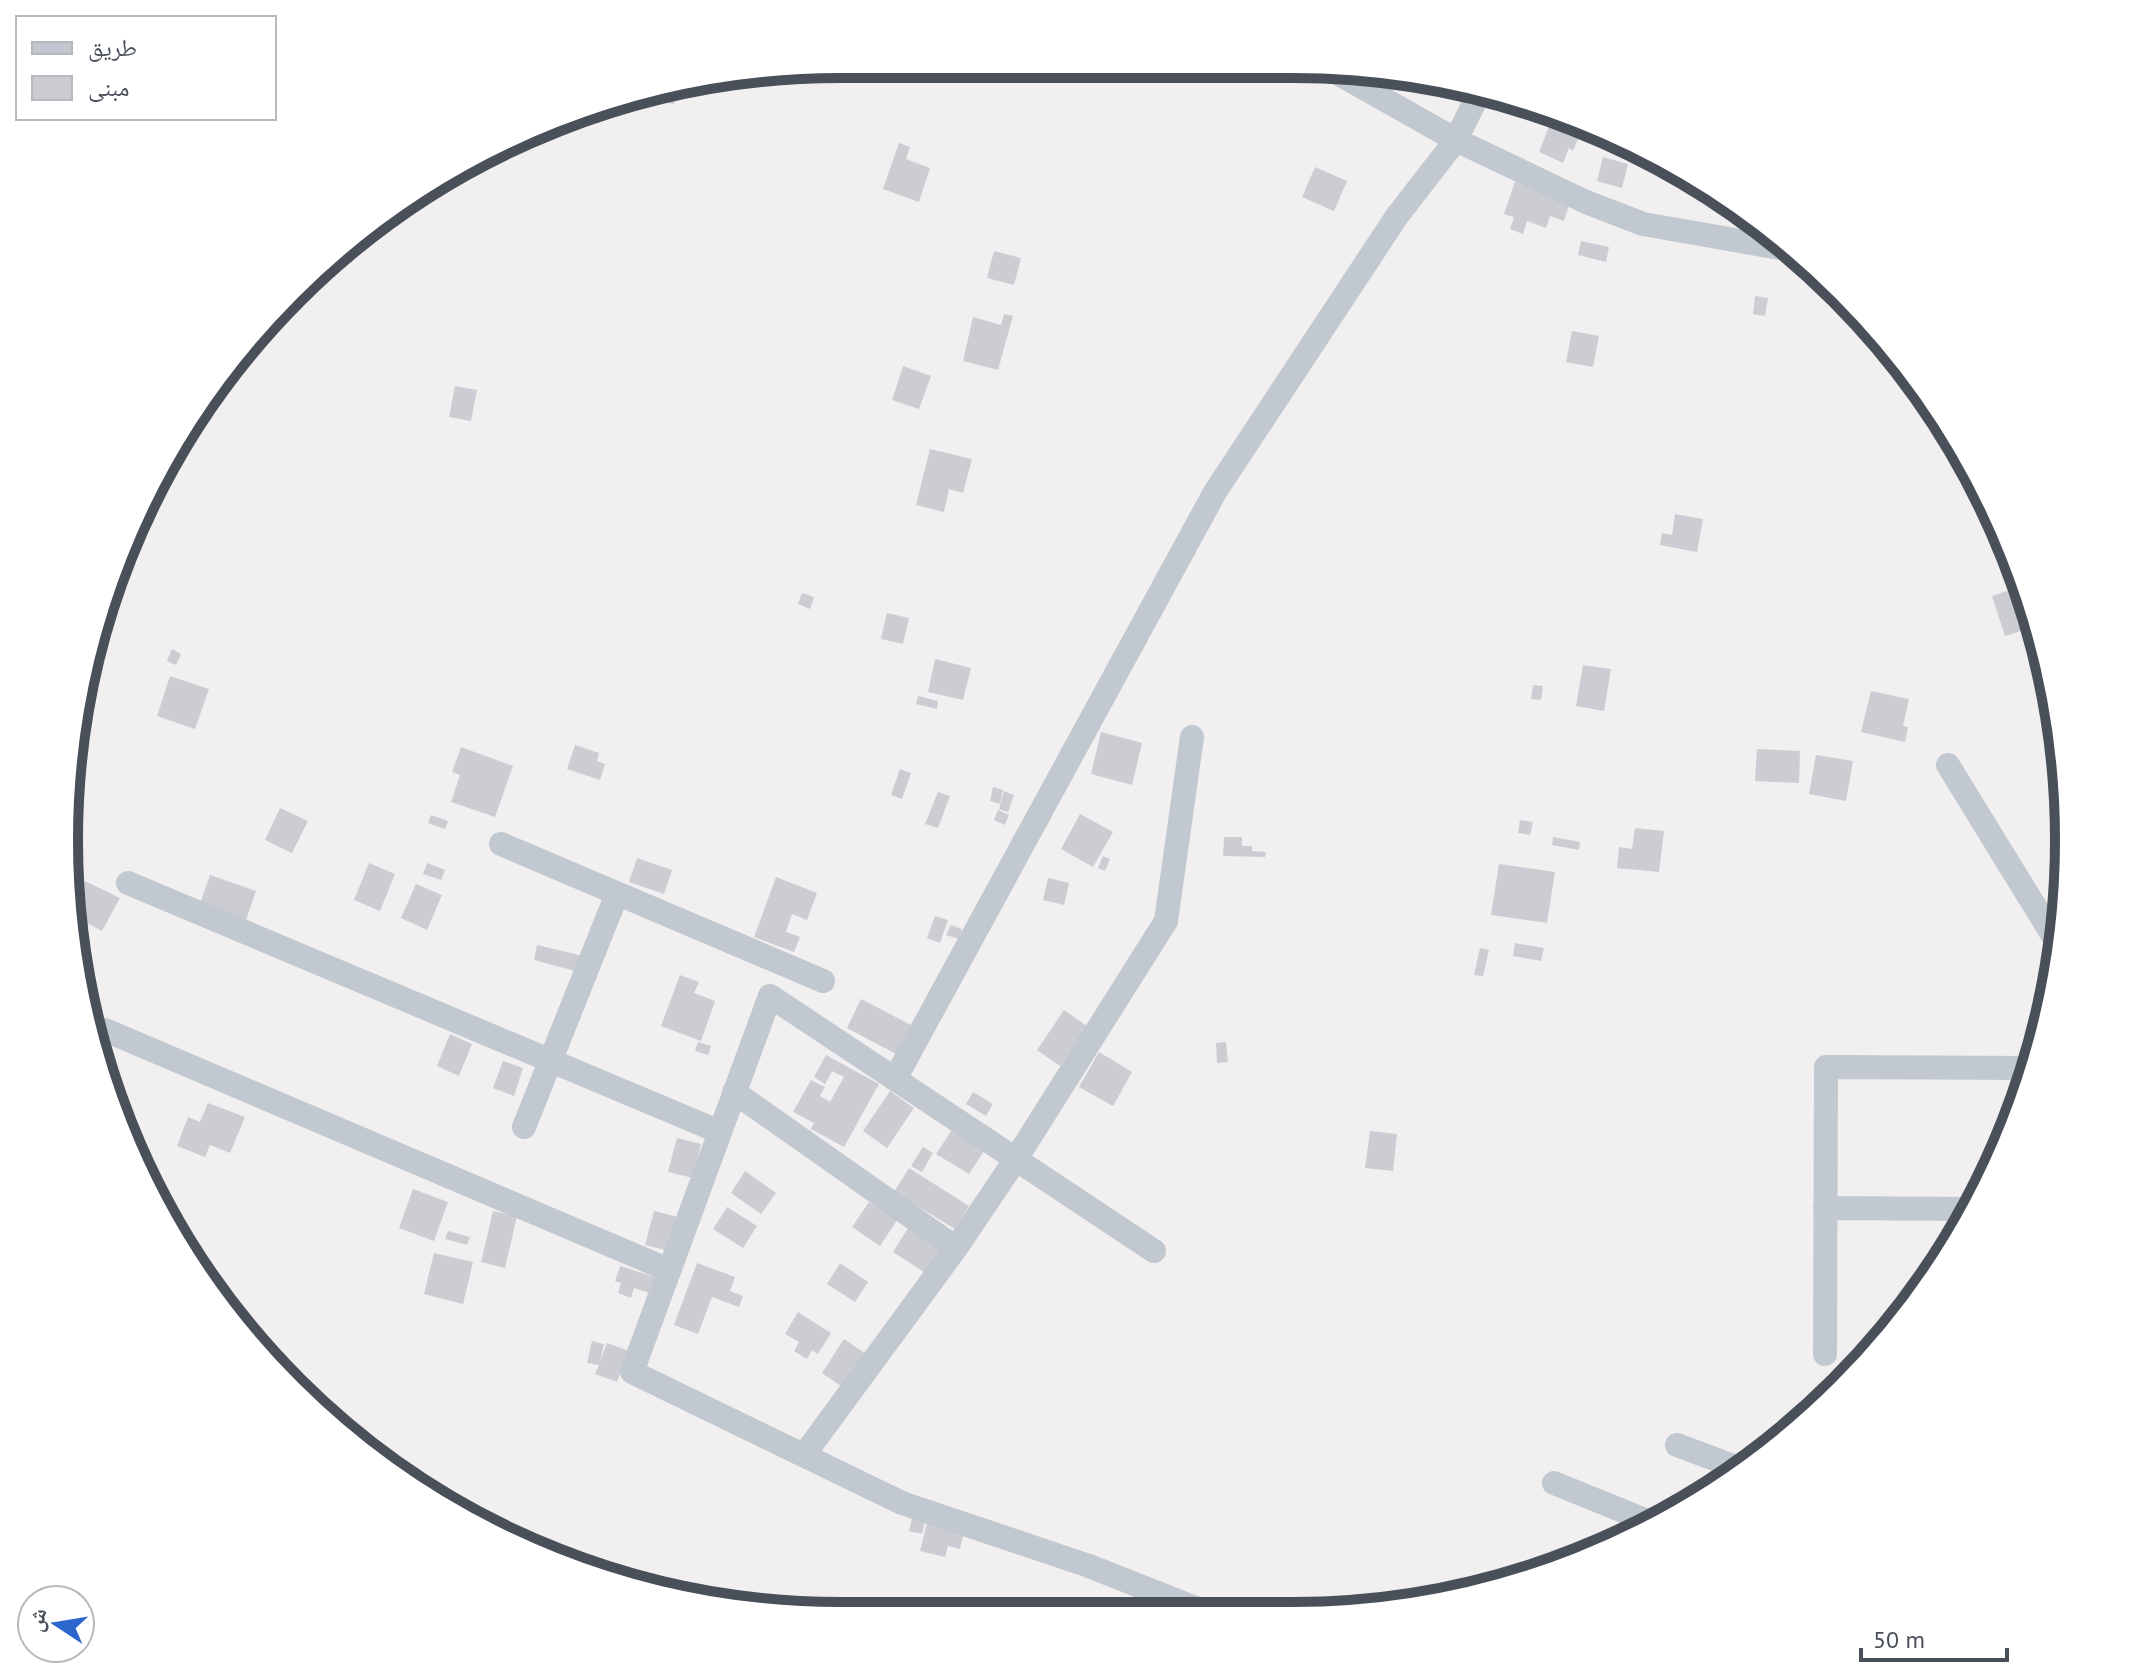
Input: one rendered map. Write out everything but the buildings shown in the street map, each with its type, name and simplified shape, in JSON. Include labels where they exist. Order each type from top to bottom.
[{"type":"street","points":[[1351,81],[1456,140],[1586,202],[1643,224],[1770,246]]},
{"type":"street","points":[[895,1079],[1215,492],[1397,216],[1456,140],[1475,101]]},
{"type":"street","points":[[804,1455],[956,1248],[1166,921],[1192,737]]},
{"type":"street","points":[[1948,765],[2049,929]]},
{"type":"street","points":[[501,844],[823,981]]},
{"type":"street","points":[[128,883],[720,1132]]},
{"type":"street","points":[[524,1127],[617,894]]},
{"type":"street","points":[[1154,1251],[770,996],[632,1372],[902,1503],[1089,1566],[1180,1602]]},
{"type":"street","points":[[105,1030],[669,1270]]},
{"type":"street","points":[[1825,1354],[1826,1067],[2020,1068]]},
{"type":"street","points":[[734,1092],[956,1248]]},
{"type":"street","points":[[1825,1208],[1959,1209]]},
{"type":"street","points":[[1677,1445],[1729,1465]]},
{"type":"street","points":[[1554,1483],[1640,1518]]}]
